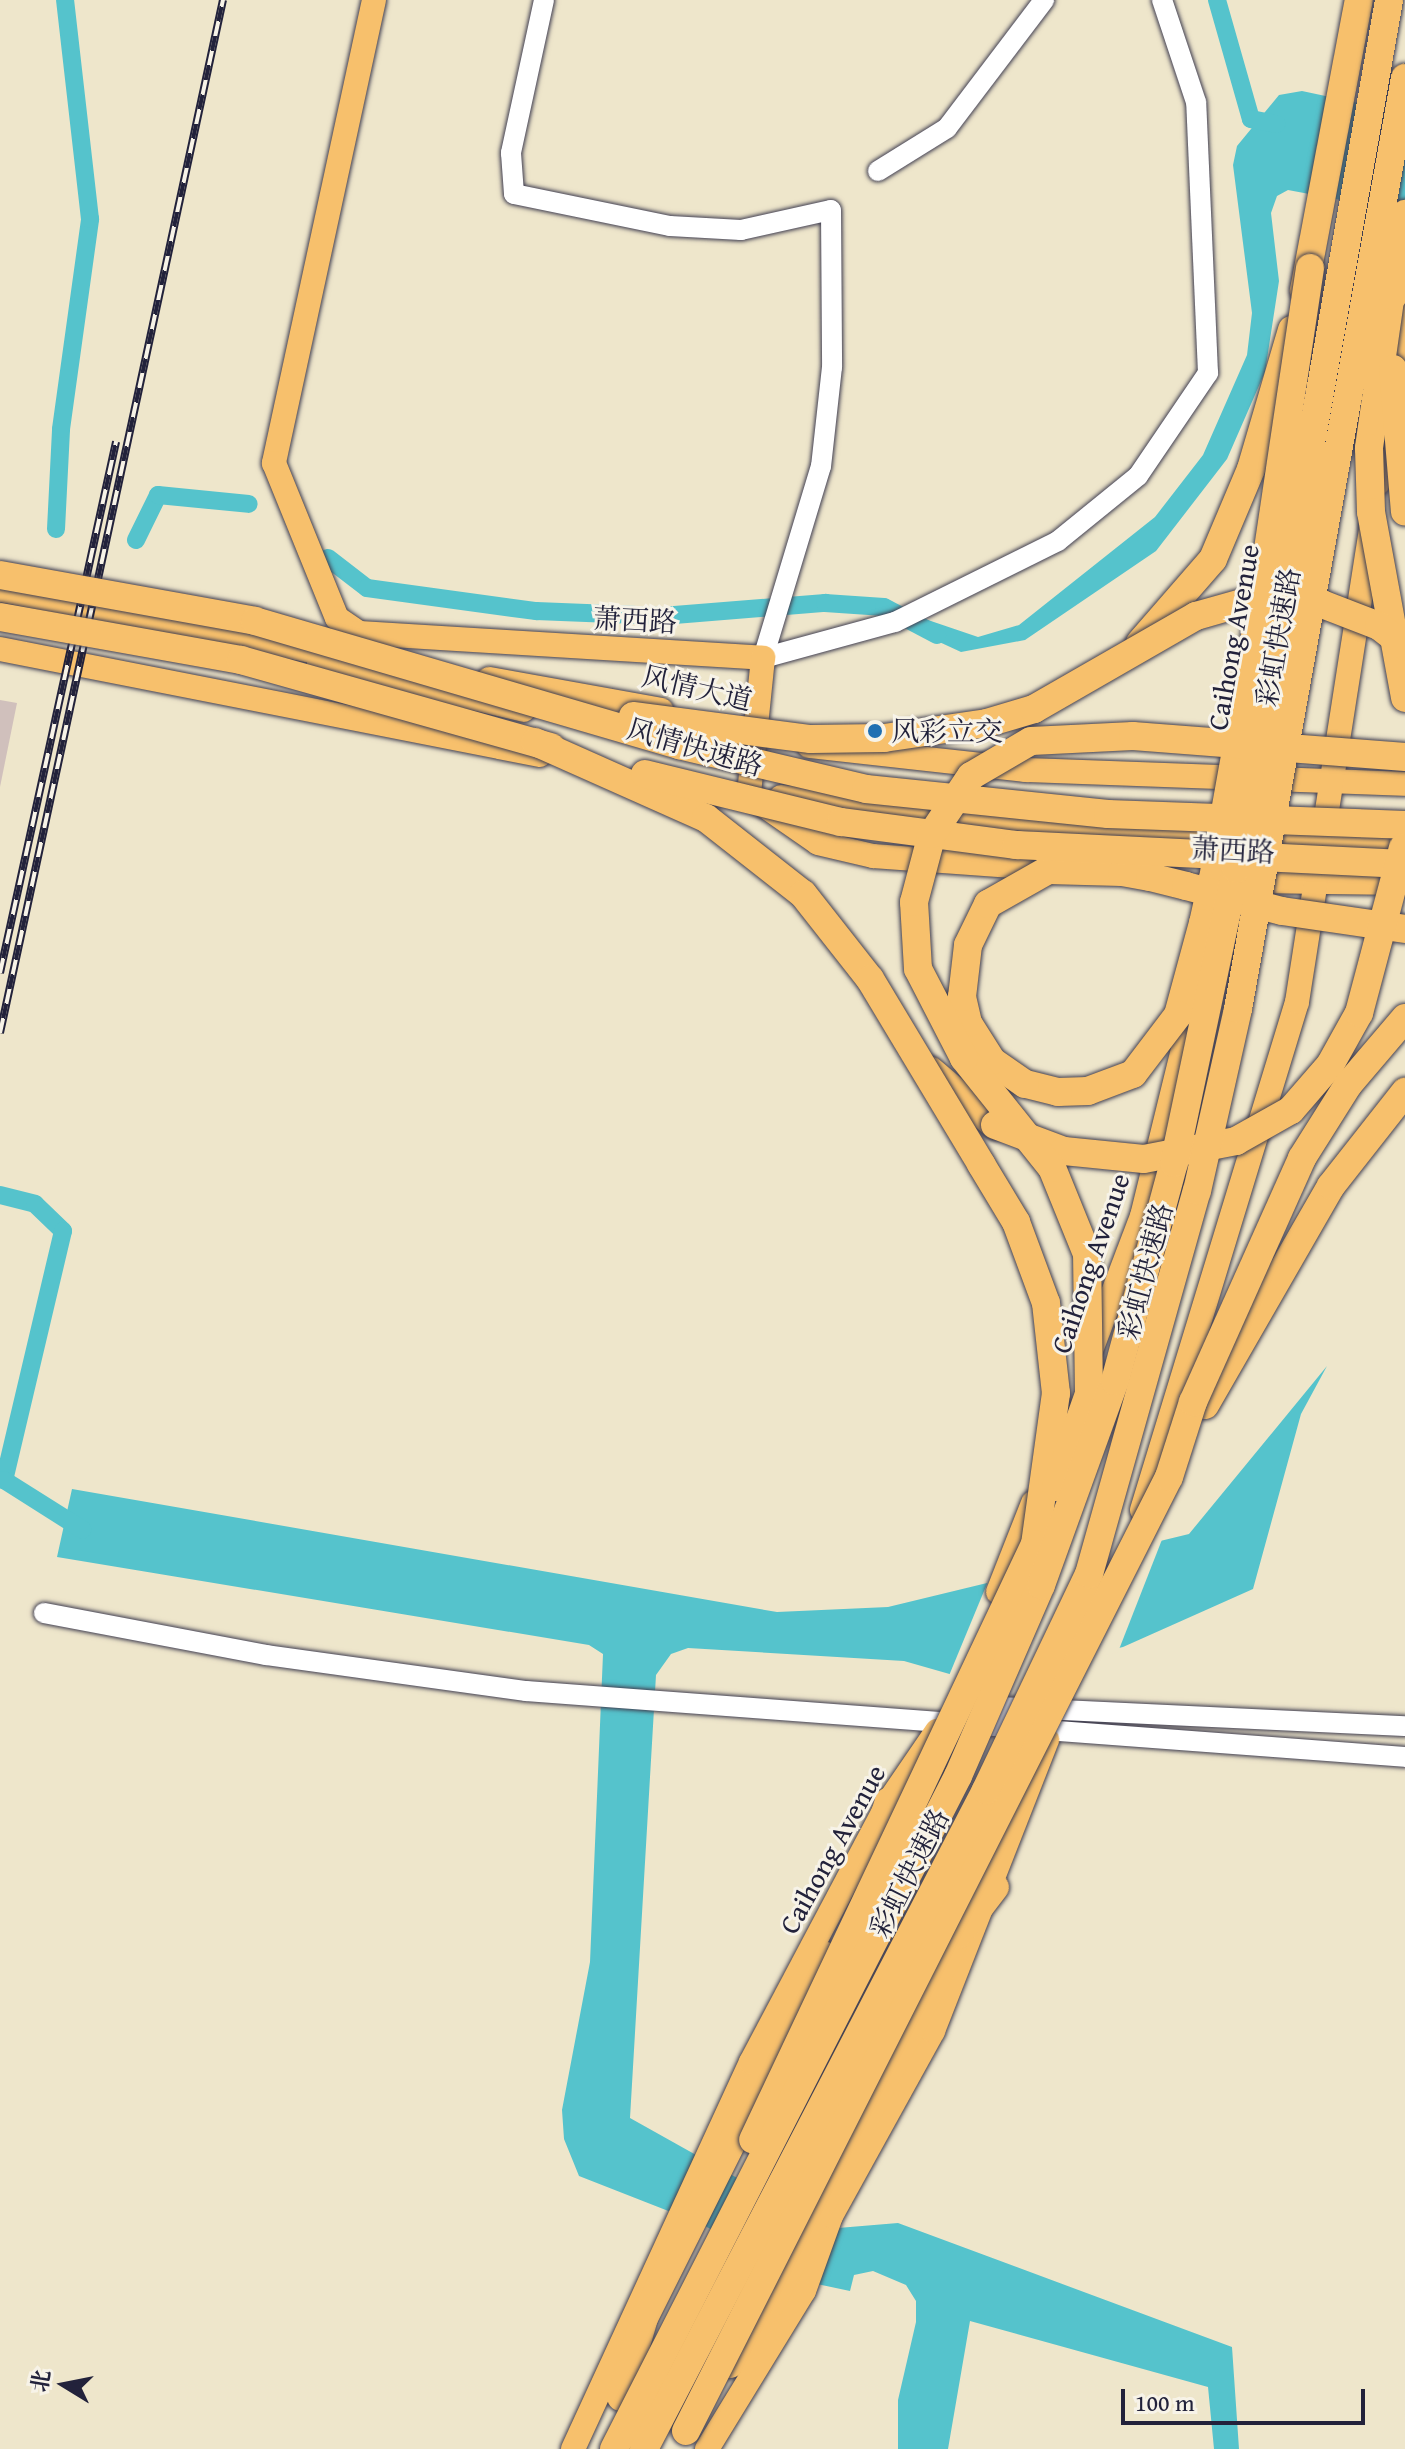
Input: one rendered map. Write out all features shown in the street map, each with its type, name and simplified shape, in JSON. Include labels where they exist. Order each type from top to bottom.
[{"type":"highway","name":"彩虹快速路","points":[[614,2449],[958,1776],[1041,1585],[1115,1381],[1174,1163],[1236,869],[1389,0]]},
{"type":"highway","points":[[1365,13],[1213,878],[1210,893],[1203,923],[1178,1015],[1133,1074],[1088,1091],[1058,1092],[1025,1084],[992,1061],[968,1023],[962,997],[968,945],[988,904],[1048,870],[1122,872],[1150,877],[1199,890],[1213,893],[1282,911],[1405,929]]},
{"type":"highway","name":"彩虹快速路","points":[[644,2449],[986,1790],[1089,1574],[1197,1191],[1238,1009],[1405,78]]},
{"type":"highway","points":[[1405,214],[1393,279],[1370,474],[1405,698]]},
{"type":"highway","points":[[1126,657],[1191,591],[1233,518],[1321,262]]},
{"type":"highway","points":[[1393,279],[1394,415],[1405,511]]},
{"type":"highway","name":"风情快速路","points":[[0,575],[196,608],[385,654],[679,745],[866,789],[1093,813],[1405,825]]},
{"type":"highway","points":[[385,654],[430,658],[618,714],[811,739],[884,738],[987,723],[1034,709],[1196,616],[1279,598],[1345,611],[1405,646]]},
{"type":"highway","name":"风情快速路","points":[[0,617],[241,660],[535,742],[855,824],[1097,852],[1405,864]]},
{"type":"highway","points":[[595,2449],[937,1764],[1035,1544],[1089,1394],[1087,1254],[1052,1168],[964,1058],[918,969],[914,902],[932,834],[971,776],[1031,741],[1133,736],[1405,757]]},
{"type":"highway","points":[[535,742],[741,839],[830,926],[917,1056],[1016,1222],[1046,1303],[1056,1393],[1035,1544]]},
{"type":"highway","points":[[917,1056],[971,1108],[1041,1145],[1144,1159],[1236,1141],[1291,1110],[1330,1065],[1359,1013],[1379,960],[1398,840]]},
{"type":"highway","points":[[1169,1477],[1193,1402],[1302,1158],[1348,1085],[1405,1018]]},
{"type":"highway","points":[[689,2443],[1216,1381],[1331,1186],[1405,1092]]},
{"type":"highway","points":[[621,2397],[644,2318],[875,1858],[889,1801]]},
{"type":"highway","points":[[689,2443],[771,2304],[959,1934],[995,1887]]},
{"type":"main road","name":"萧西路","points":[[374,0],[274,463],[337,618],[359,633],[763,658]]},
{"type":"main road","points":[[1365,13],[1375,0]]},
{"type":"main road","name":"Caihong Avenue","points":[[573,2449],[711,2146],[889,1801],[951,1705],[1010,1564],[1142,1216],[1229,838],[1321,262]]},
{"type":"main road","points":[[689,2443],[804,2291],[831,2216],[933,2031],[995,1887],[1051,1730],[1134,1534],[1297,1002],[1329,782],[1405,314]]},
{"type":"main road","name":"风情大道","points":[[0,590],[238,641],[605,697],[754,738],[836,752],[1239,780],[1396,784]]},
{"type":"main road","points":[[0,649],[749,793],[979,817],[1229,838],[1398,840]]},
{"type":"main road","points":[[749,793],[763,658]]},
{"type":"main road","name":"萧西路","points":[[749,793],[818,843],[873,856],[1220,880],[1405,883]]},
{"type":"main road","points":[[979,817],[1023,866]]},
{"type":"street","points":[[544,0],[511,153],[514,194],[670,226],[741,230],[831,210],[832,367],[821,466],[775,631],[763,658]]},
{"type":"street","points":[[878,171],[947,128],[1044,0]]},
{"type":"street","points":[[763,658],[895,622],[1058,541],[1138,476],[1208,373],[1196,102],[1162,0]]},
{"type":"street","points":[[44,1613],[266,1655],[590,1696],[1061,1707],[1405,1726]]},
{"type":"street","points":[[951,1705],[1051,1730],[1405,1757]]},
{"type":"shaded area","points":[[0,700],[17,703],[0,787]]},
{"type":"water","points":[[1302,91],[1405,113],[1405,212],[1288,190],[1277,196],[1271,213],[1279,281],[1265,372],[1227,459],[1156,551],[1025,640],[961,652],[909,628],[925,619],[978,637],[1019,625],[1155,517],[1203,455],[1247,355],[1252,313],[1233,165],[1237,146],[1279,95]]},
{"type":"water","points":[[1327,1366],[1301,1414],[1253,1589],[1123,1647],[974,1681],[904,1661],[688,1648],[671,1654],[656,1675],[630,2118],[805,2216],[838,2228],[898,2223],[1232,2347],[1239,2449],[1214,2449],[1208,2387],[970,2321],[948,2449],[898,2449],[898,2400],[916,2322],[916,2301],[906,2285],[873,2271],[854,2275],[850,2291],[817,2284],[699,2223],[579,2176],[564,2139],[562,2110],[590,1962],[603,1654],[589,1645],[57,1557],[72,1489],[777,1612],[888,1607],[1189,1534]]},
{"type":"pier","points":[[1163,1537],[1118,1652],[974,1685],[948,1678],[989,1579]]},
{"type":"waterway","points":[[56,529],[61,429],[90,219],[65,0]]},
{"type":"waterway","points":[[1217,0],[1251,119],[1277,124]]},
{"type":"waterway","points":[[136,540],[158,495],[249,504]]},
{"type":"waterway","points":[[328,558],[367,588],[536,611],[662,616],[825,603],[884,607],[937,635]]},
{"type":"waterway","points":[[0,1195],[35,1204],[63,1231],[4,1480],[83,1530]]},
{"type":"railway","points":[[0,1033],[223,0]]},
{"type":"railway","points":[[0,973],[116,442]]},
{"type":"place","name":"风彩立交","points":[[875,731]]}]
